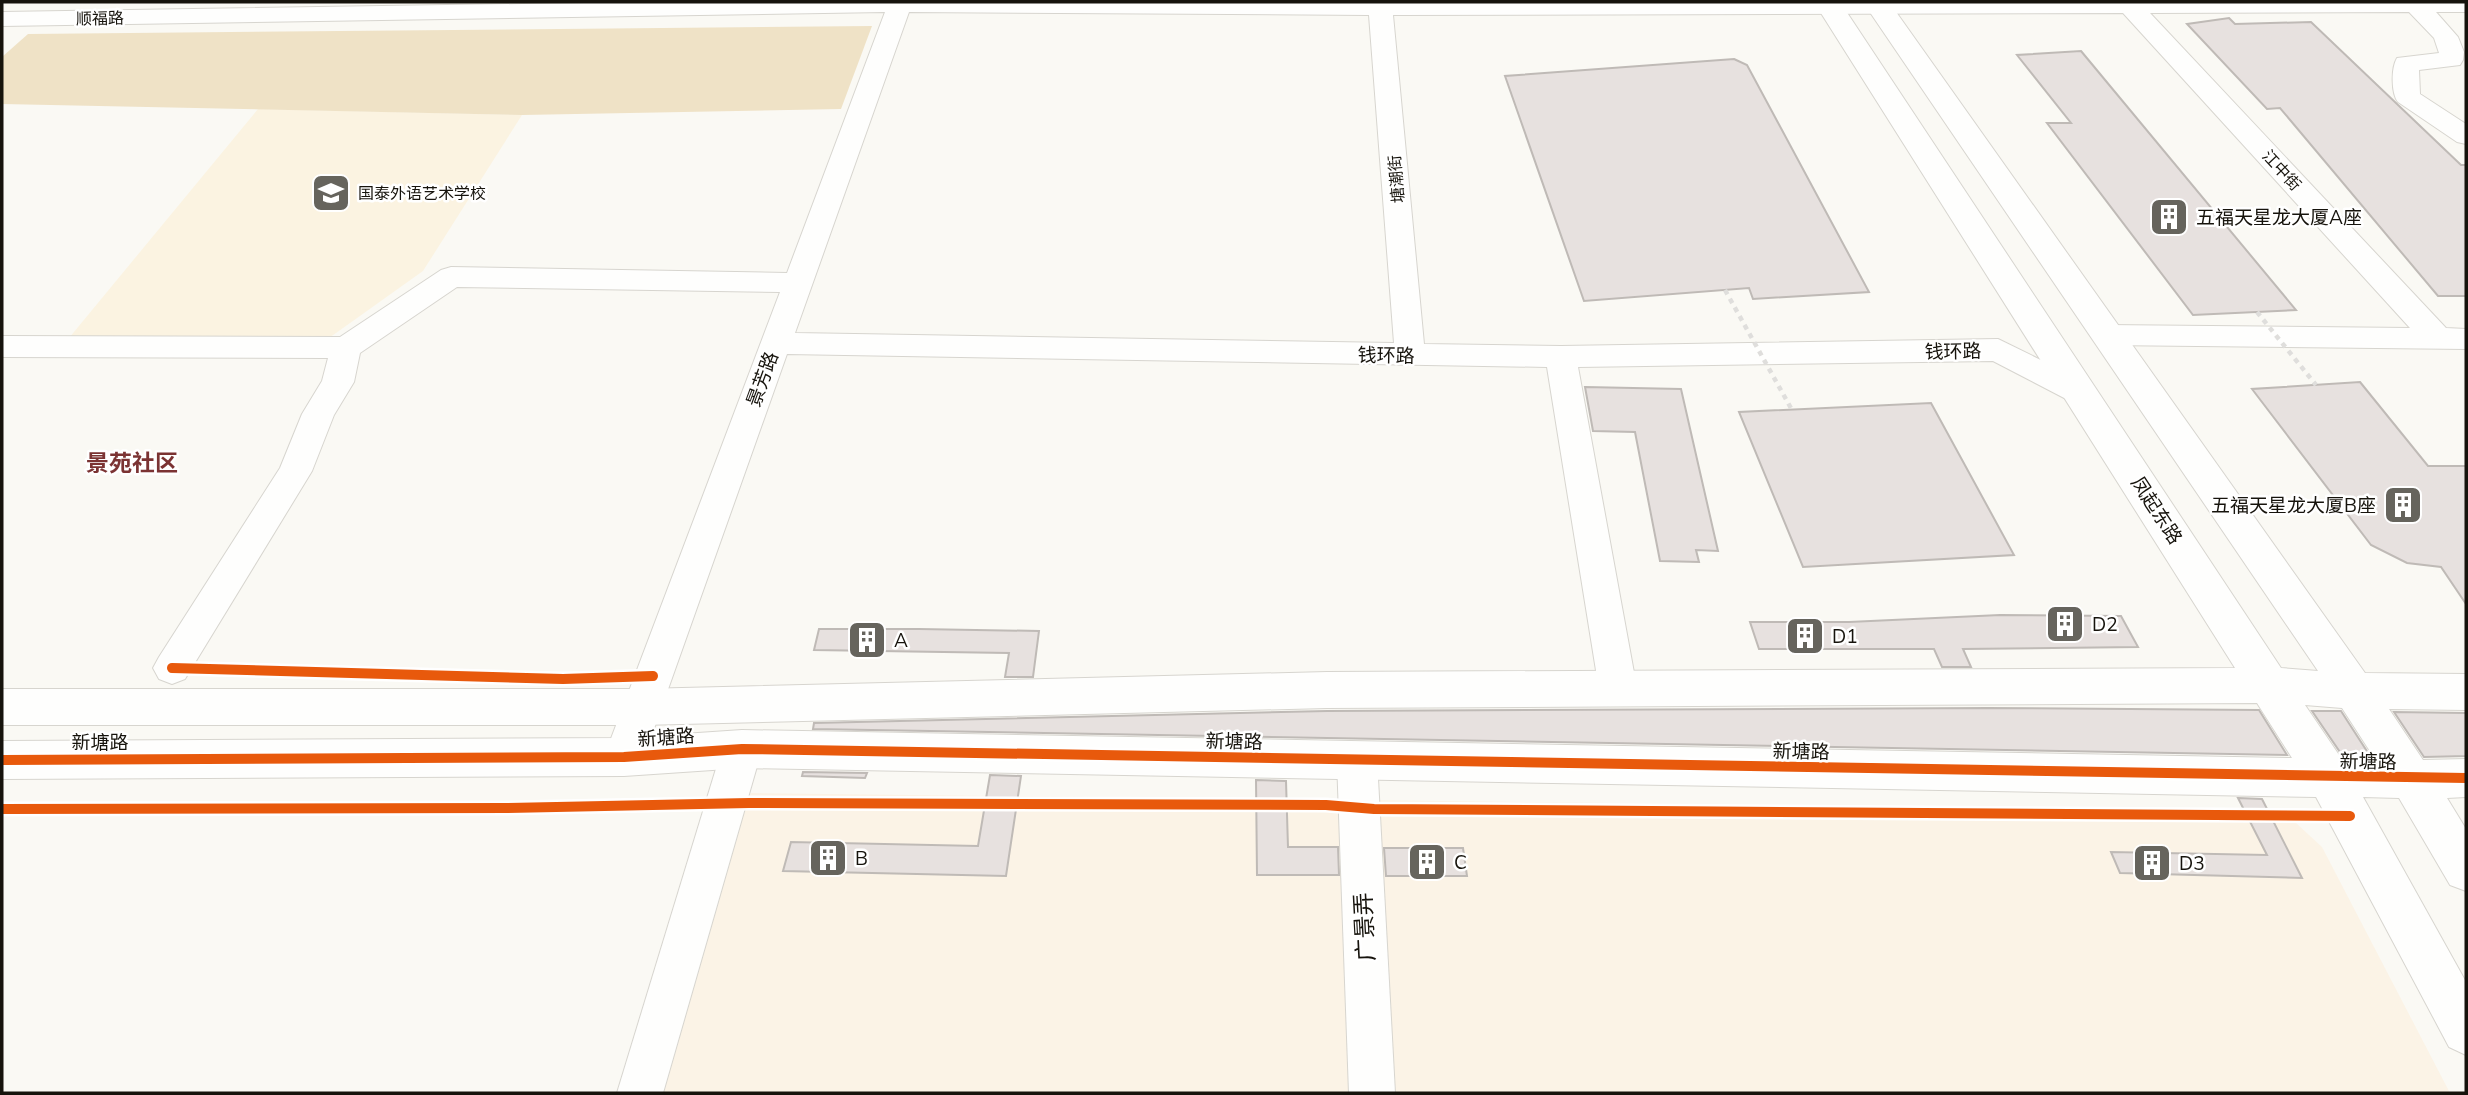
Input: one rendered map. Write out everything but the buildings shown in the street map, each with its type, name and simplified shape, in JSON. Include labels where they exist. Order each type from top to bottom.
[{"type":"main road","name":"凤起东路","points":[[1828,3],[2329,778],[2466,1030]]},
{"type":"main road","points":[[1878,4],[2356,691],[2413,779],[2466,870]]},
{"type":"main road","name":"新塘路","points":[[2,708],[641,707],[1327,690],[2271,685],[2356,691],[2466,692]]},
{"type":"main road","name":"新塘路","points":[[2,760],[624,757],[742,749],[2329,778],[2466,778]]},
{"type":"street","points":[[2,20],[28,2]]},
{"type":"street","name":"顺福路","points":[[2,20],[427,7],[900,3],[2466,5]]},
{"type":"street","name":"景芳路","points":[[624,757],[900,3]]},
{"type":"street","name":"江中街","points":[[2127,4],[2452,339]]},
{"type":"street","name":"塘潮街","points":[[1381,5],[1410,355]]},
{"type":"street","points":[[2415,5],[2451,42],[2452,53],[2451,60],[2406,63],[2407,97],[2466,136]]},
{"type":"street","points":[[2,345],[346,348],[452,277],[797,283]]},
{"type":"street","name":"钱环路","points":[[1998,351],[2036,327]]},
{"type":"street","points":[[2106,335],[2452,339]]},
{"type":"street","name":"钱环路","points":[[775,343],[1561,357],[1998,351],[2079,393]]},
{"type":"street","points":[[172,668],[295,471],[318,414],[338,382],[346,348]]},
{"type":"street","points":[[1561,357],[1618,689]]},
{"type":"street","points":[[640,1093],[742,749]]},
{"type":"street","name":"广景弄","points":[[1357,760],[1372,1093]]},
{"type":"path","points":[[1725,290],[1792,410]]},
{"type":"path","points":[[2257,312],[2316,385]]},
{"type":"shaded area","points":[[872,26],[841,109],[522,115],[2,104],[2,57],[28,34]]},
{"type":"shaded area","name":"国泰外语艺术学校","points":[[258,109],[522,115],[423,271],[329,338],[69,338]]},
{"type":"shaded area","points":[[751,793],[2283,811],[2322,847],[2450,1093],[657,1093],[738,812]]},
{"type":"cycle path","points":[[172,668],[563,679],[653,676]]},
{"type":"cycle path","points":[[2,760],[624,757],[742,749],[2466,778]]},
{"type":"cycle path","points":[[2,809],[508,808],[749,803],[1326,805],[1374,809],[2350,816]]},
{"type":"place","name":"国泰外语艺术学校","points":[[331,193]]},
{"type":"place","name":"五福天星龙大厦A座","points":[[2169,217]]},
{"type":"place","name":"五福天星龙大厦B座","points":[[2403,505]]},
{"type":"place","name":"D2","points":[[2065,624]]},
{"type":"place","name":"D1","points":[[1805,636]]},
{"type":"place","name":"A","points":[[867,640]]},
{"type":"place","name":"B","points":[[828,858]]},
{"type":"place","name":"C","points":[[1427,862]]},
{"type":"place","name":"D3","points":[[2152,863]]},
{"type":"district","name":"景苑社区","points":[[132,462]]}]
